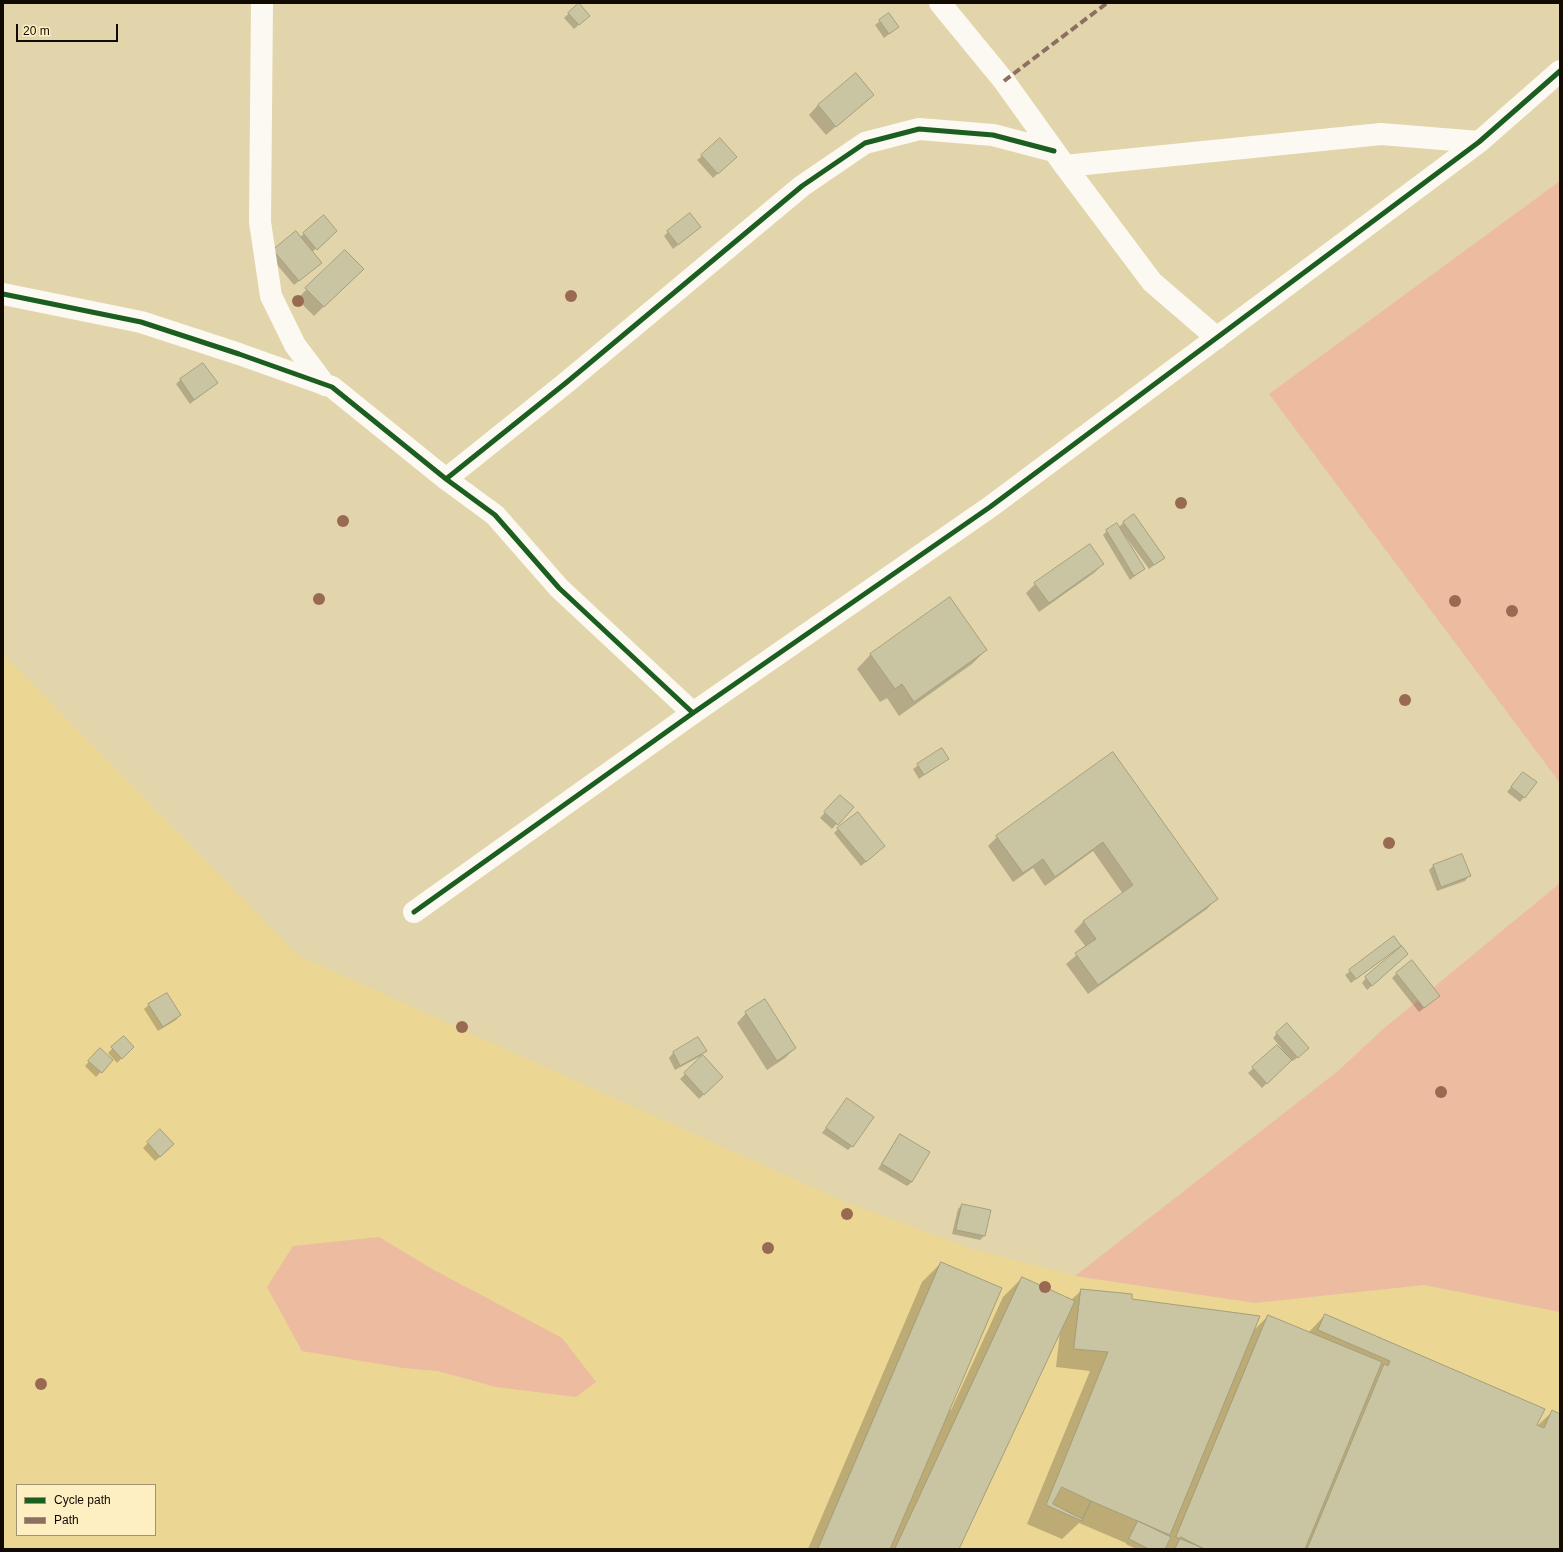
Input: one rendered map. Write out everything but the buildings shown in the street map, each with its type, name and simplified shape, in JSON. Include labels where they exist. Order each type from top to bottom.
[{"type":"street","points":[[262,3],[260,222],[271,296],[296,344],[325,385]]},
{"type":"street","points":[[940,3],[1004,81],[1059,159],[1152,282],[1217,338]]},
{"type":"street","points":[[414,912],[693,713],[990,507],[1479,142],[1560,71]]},
{"type":"street","points":[[446,479],[567,382],[802,186],[865,143],[919,129],[992,135],[1059,159],[1380,134],[1479,142]]},
{"type":"street","points":[[3,294],[141,322],[239,354],[332,387],[446,479],[494,515],[559,588],[693,713]]},
{"type":"shaded area","points":[[1560,181],[1560,783],[1269,394]]},
{"type":"shaded area","points":[[3,654],[299,956],[845,1202],[972,1249],[1075,1276],[1255,1303],[1424,1285],[1560,1312],[1560,1549],[3,1549]]},
{"type":"shaded area","points":[[1560,883],[1560,1312],[1424,1285],[1255,1303],[1075,1276],[1338,1071],[1382,1030]]},
{"type":"shaded area","points":[[379,1237],[434,1270],[562,1338],[596,1382],[576,1397],[496,1387],[438,1371],[403,1368],[302,1351],[267,1287],[293,1246]]},
{"type":"marked path","points":[[1004,81],[1107,3]]},
{"type":"cycle path","points":[[414,912],[693,713],[990,507],[1479,142],[1560,71]]},
{"type":"cycle path","points":[[446,479],[567,382],[802,186],[865,143],[919,129],[993,135],[1054,151]]},
{"type":"cycle path","points":[[3,294],[141,322],[239,354],[332,387],[446,479],[495,515],[559,588],[693,713]]}]
